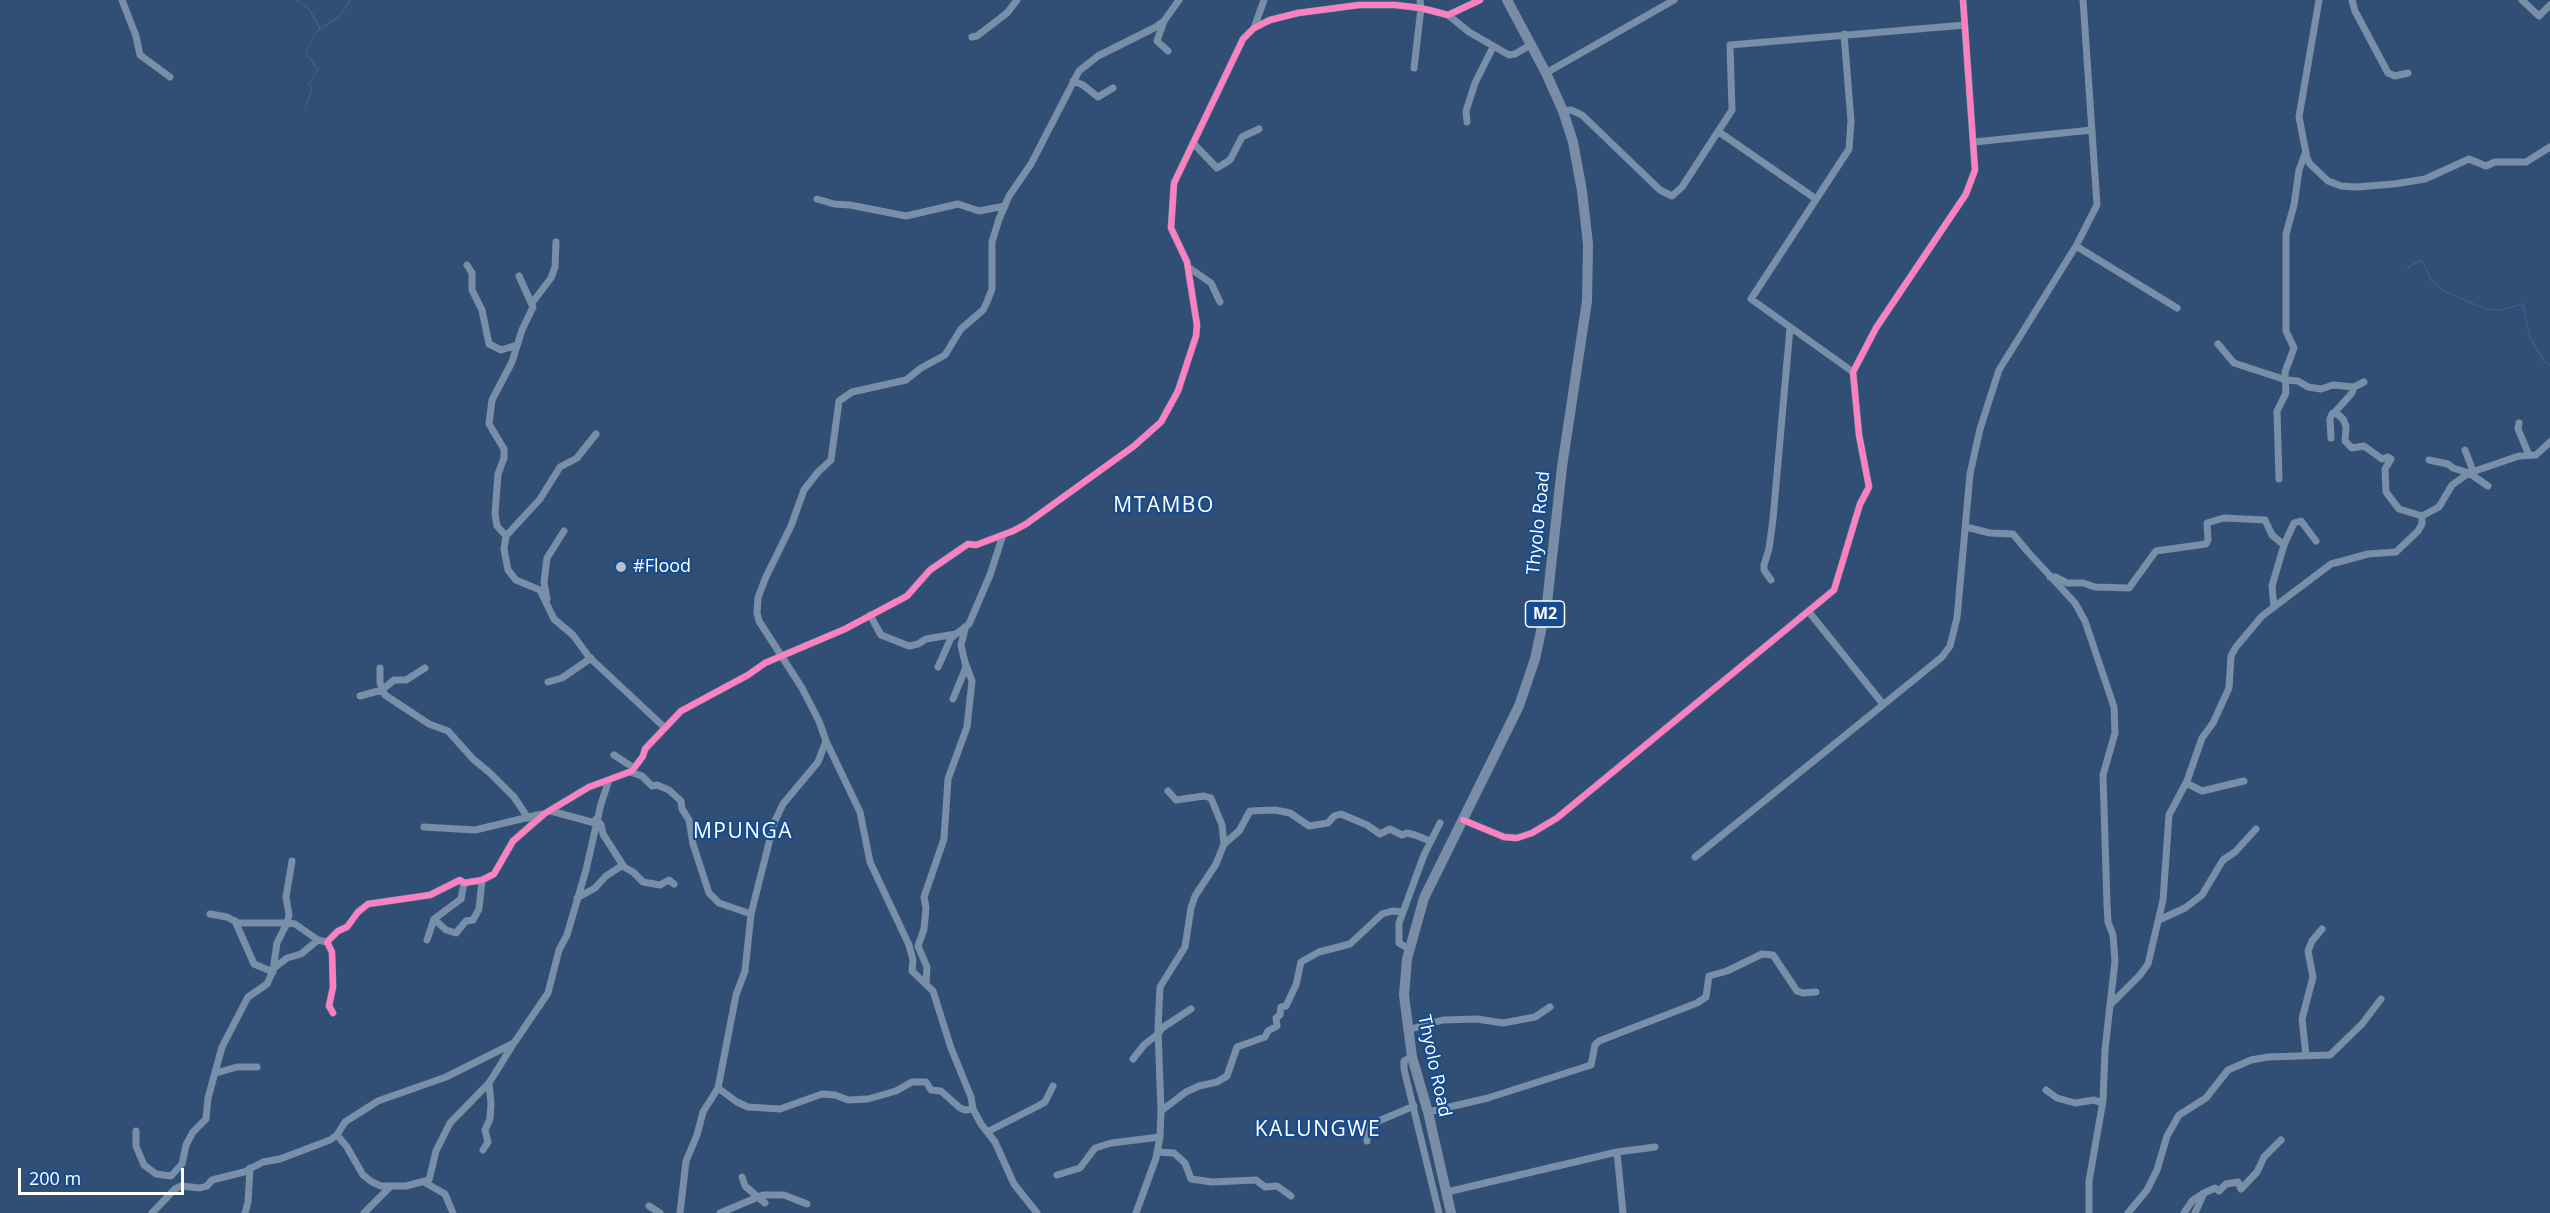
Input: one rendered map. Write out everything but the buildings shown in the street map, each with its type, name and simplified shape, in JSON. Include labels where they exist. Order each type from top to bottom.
[{"type":"highway","name":"Thyolo Road","points":[[1451,1213],[1407,1030],[1404,995],[1409,949],[1424,898],[1525,691],[1535,659],[1547,603],[1562,467],[1587,301],[1588,244],[1573,142],[1563,111],[1546,73],[1507,0]]},
{"type":"street","points":[[122,0],[136,36],[140,55],[170,77]]},
{"type":"street","points":[[972,38],[1007,13],[1017,0]]},
{"type":"street","points":[[1168,51],[1157,41],[1164,21],[1179,0]]},
{"type":"street","points":[[327,942],[347,927],[358,912],[370,902],[403,900],[430,895],[460,880],[464,883],[482,880],[494,874],[513,841],[548,813],[589,787],[632,770],[643,756],[645,749],[664,726],[681,711],[781,655],[845,629],[907,596],[930,570],[968,544],[976,545],[1026,524],[1134,446],[1155,428],[1168,412],[1186,373],[1197,336],[1188,267],[1172,230],[1172,200],[1176,178],[1244,39],[1254,28],[1264,0]]},
{"type":"street","points":[[1448,15],[1480,0]]},
{"type":"street","points":[[1546,73],[1674,0]]},
{"type":"street","points":[[1463,820],[1510,838],[1525,836],[1557,818],[1833,590],[1860,504],[1869,487],[1856,417],[1853,372],[1876,327],[1970,186],[1976,162],[1963,0]]},
{"type":"street","points":[[1695,857],[1942,657],[1950,646],[1957,618],[1974,450],[1999,370],[2076,246],[2097,206],[2083,0]]},
{"type":"street","points":[[2319,0],[2300,104],[2300,130],[2305,154],[2310,164],[2328,181],[2341,186],[2370,187],[2425,179],[2469,159],[2486,166],[2495,162],[2526,162],[2550,147]]},
{"type":"street","points":[[2352,0],[2365,31],[2388,73],[2395,76],[2408,74]]},
{"type":"street","points":[[2522,0],[2539,16],[2550,5]]},
{"type":"street","points":[[1254,28],[1284,16],[1327,9],[1379,4],[1421,4],[1448,15],[1469,32],[1493,47],[1512,55],[1532,44]]},
{"type":"street","points":[[1414,68],[1421,4]]},
{"type":"street","points":[[1037,1213],[1014,1184],[995,1142],[973,1109],[971,1097],[951,1048],[933,991],[912,971],[913,960],[909,945],[870,862],[860,812],[815,713],[759,621],[758,598],[791,526],[804,490],[831,460],[839,401],[852,392],[906,380],[921,368],[945,355],[961,329],[982,310],[987,302],[992,289],[990,257],[993,236],[1005,206],[1031,164],[1079,71],[1098,56],[1164,21]]},
{"type":"street","points":[[1563,111],[1571,110],[1582,115],[1660,190],[1672,196],[1682,187],[1719,132],[1733,106],[1730,45],[1965,25]]},
{"type":"street","points":[[1844,34],[1851,122],[1849,149],[1751,299],[1853,372]]},
{"type":"street","points":[[1467,122],[1466,111],[1475,82],[1493,47]]},
{"type":"street","points":[[1073,81],[1083,85],[1098,97],[1113,88]]},
{"type":"street","points":[[1193,143],[1217,168],[1230,160],[1242,137],[1259,129]]},
{"type":"street","points":[[1974,142],[2092,130]]},
{"type":"street","points":[[1719,132],[1816,199]]},
{"type":"street","points":[[2279,479],[2277,411],[2286,393],[2285,372],[2294,348],[2286,331],[2286,234],[2294,204],[2299,170],[2305,154]]},
{"type":"street","points":[[817,199],[906,216],[958,204],[979,211],[1005,206]]},
{"type":"street","points":[[532,303],[551,278],[555,267],[556,242]]},
{"type":"street","points":[[2076,246],[2177,308]]},
{"type":"street","points":[[467,265],[472,273],[474,297],[482,310],[489,344],[501,350],[516,345]]},
{"type":"street","points":[[1188,267],[1211,283],[1220,302]]},
{"type":"street","points":[[506,536],[497,526],[495,514],[498,474],[504,458],[504,449],[492,433],[489,416],[492,400],[512,362],[516,345],[533,307],[519,276]]},
{"type":"street","points":[[1771,580],[1764,570],[1764,565],[1769,549],[1773,519],[1790,328]]},
{"type":"street","points":[[2218,344],[2234,363],[2286,380],[2321,389],[2333,385],[2354,387],[2364,382]]},
{"type":"street","points":[[2331,438],[2330,419],[2352,393],[2354,387]]},
{"type":"street","points":[[2335,412],[2343,419],[2346,426],[2345,441],[2349,447],[2364,446],[2382,459],[2388,457],[2391,459],[2385,469],[2386,492],[2399,509],[2422,516],[2439,507],[2452,485],[2471,472],[2529,454],[2536,455],[2550,442]]},
{"type":"street","points":[[2519,423],[2518,429],[2529,454]]},
{"type":"street","points":[[596,434],[577,458],[560,467],[540,499],[506,536],[504,549],[510,575],[540,590],[554,620],[573,634],[591,658],[664,726]]},
{"type":"street","points":[[2465,450],[2471,472]]},
{"type":"street","points":[[2429,460],[2471,472],[2488,486]]},
{"type":"street","points":[[2110,1005],[2145,969],[2159,920],[2169,815],[2186,783],[2202,738],[2213,723],[2229,688],[2233,651],[2254,625],[2274,607],[2331,564],[2368,554],[2397,552],[2418,531],[2422,524],[2422,516]]},
{"type":"street","points":[[2050,577],[2056,576],[2067,583],[2083,583],[2095,587],[2129,588],[2156,551],[2206,544],[2208,540],[2207,523],[2224,518],[2265,520],[2272,535],[2284,545]]},
{"type":"street","points":[[2274,607],[2272,586],[2284,545],[2294,523],[2301,520],[2316,541]]},
{"type":"street","points":[[1966,527],[1990,533],[2013,534],[2075,603],[2085,621],[2115,715],[2115,733],[2103,775],[2108,922],[2115,947],[2102,1103],[2089,1181],[2089,1213]]},
{"type":"street","points":[[548,604],[544,582],[547,558],[564,531]]},
{"type":"street","points":[[952,699],[966,667],[961,645],[965,629],[982,595],[1004,535]]},
{"type":"street","points":[[1809,612],[1883,704]]},
{"type":"street","points":[[870,615],[881,636],[909,646],[926,639],[956,634],[965,629]]},
{"type":"street","points":[[938,667],[946,647],[956,634]]},
{"type":"street","points":[[548,682],[562,678],[591,658]]},
{"type":"street","points":[[926,983],[927,967],[918,946],[924,929],[926,908],[924,897],[944,839],[948,779],[967,727],[972,681],[965,662]]},
{"type":"street","points":[[380,668],[382,690],[391,700],[429,724],[448,730],[473,759],[490,772],[514,797],[528,818]]},
{"type":"street","points":[[360,696],[382,690],[394,680],[406,680],[425,668]]},
{"type":"street","points":[[680,1213],[686,1161],[697,1135],[703,1112],[718,1088],[736,995],[745,971],[751,914],[778,813],[812,771],[826,741]]},
{"type":"street","points":[[614,755],[652,786],[657,785],[669,790],[681,801],[682,809],[689,820],[693,844],[709,893],[718,903],[751,914]]},
{"type":"street","points":[[337,1135],[347,1147],[363,1175],[381,1186],[406,1186],[429,1180],[436,1151],[450,1123],[489,1083],[548,993],[590,854],[596,821],[609,780]]},
{"type":"street","points":[[2186,783],[2202,791],[2244,781]]},
{"type":"street","points":[[1168,791],[1176,800],[1203,796],[1211,798],[1222,825],[1224,844]]},
{"type":"street","points":[[1136,1213],[1160,1137],[1158,1034],[1160,987],[1185,947],[1195,896],[1216,864],[1224,844],[1239,831],[1250,811],[1275,810],[1290,813],[1309,826],[1328,824],[1334,816],[1341,813],[1380,834],[1390,829],[1402,836],[1407,833],[1430,841]]},
{"type":"street","points":[[424,826],[475,830],[548,813],[596,821],[601,825],[603,834],[623,865],[642,882],[660,885],[669,880],[674,884]]},
{"type":"street","points":[[1409,949],[1401,946],[1398,939],[1403,912],[1430,841],[1440,823]]},
{"type":"street","points":[[2159,920],[2185,908],[2202,895],[2223,860],[2235,852],[2256,829]]},
{"type":"street","points":[[171,1176],[182,1164],[186,1144],[193,1132],[206,1119],[208,1098],[222,1047],[234,1022],[248,998],[267,984],[273,970],[277,943],[290,915],[286,897],[292,861]]},
{"type":"street","points":[[577,897],[596,888],[606,876],[623,865]]},
{"type":"street","points":[[434,919],[446,930],[456,933],[466,921],[473,920],[479,909],[482,880]]},
{"type":"street","points":[[427,940],[434,919],[461,899],[464,883]]},
{"type":"street","points":[[1161,1111],[1186,1092],[1217,1082],[1227,1076],[1237,1047],[1265,1037],[1268,1031],[1276,1026],[1276,1018],[1280,1015],[1281,1007],[1286,1006],[1296,985],[1301,962],[1319,952],[1350,944],[1382,914],[1392,911],[1403,912]]},
{"type":"street","points":[[210,914],[235,921],[295,924],[318,940],[327,942]]},
{"type":"street","points":[[235,921],[254,964],[273,970]]},
{"type":"street","points":[[2306,1055],[2302,1019],[2313,977],[2308,951],[2322,928]]},
{"type":"street","points":[[273,970],[287,958],[301,954],[318,940]]},
{"type":"street","points":[[327,942],[332,952],[333,987],[329,1006],[333,1013]]},
{"type":"street","points":[[1428,1112],[1488,1098],[1591,1065],[1595,1045],[1599,1041],[1697,1004],[1706,997],[1709,976],[1727,971],[1762,954],[1773,955],[1797,991],[1816,992]]},
{"type":"street","points":[[2128,1213],[2147,1190],[2157,1170],[2167,1136],[2179,1114],[2206,1098],[2228,1070],[2251,1060],[2306,1055],[2326,1056],[2335,1052],[2362,1024],[2380,999]]},
{"type":"street","points":[[1407,1030],[1443,1020],[1477,1019],[1503,1023],[1535,1017],[1550,1006]]},
{"type":"street","points":[[1133,1059],[1162,1028],[1191,1009]]},
{"type":"street","points":[[152,1213],[175,1189],[181,1186],[200,1188],[207,1186],[212,1180],[330,1140],[337,1135],[345,1122],[378,1101],[446,1077],[514,1043]]},
{"type":"street","points":[[1412,1057],[1403,1063],[1439,1213]]},
{"type":"street","points":[[216,1073],[237,1067],[257,1067]]},
{"type":"street","points":[[718,1088],[748,1107],[780,1110],[822,1094],[835,1095],[848,1100],[867,1099],[896,1091],[912,1082],[926,1082],[931,1090],[941,1090],[960,1108],[973,1109]]},
{"type":"street","points":[[483,1150],[488,1142],[485,1130],[490,1119],[489,1083]]},
{"type":"street","points":[[987,1132],[1045,1102],[1053,1086]]},
{"type":"street","points":[[2046,1090],[2057,1098],[2075,1103],[2094,1100],[2102,1103]]},
{"type":"street","points":[[1367,1141],[1367,1126],[1414,1106]]},
{"type":"street","points":[[136,1131],[136,1146],[144,1165],[156,1174],[171,1176]]},
{"type":"street","points":[[1057,1175],[1080,1168],[1095,1148],[1111,1143],[1160,1137]]},
{"type":"street","points":[[2184,1213],[2192,1201],[2215,1188],[2219,1191],[2226,1184],[2238,1182],[2241,1189],[2257,1172],[2264,1157],[2281,1140]]},
{"type":"street","points":[[1447,1192],[1617,1152],[1655,1147]]},
{"type":"street","points":[[1157,1152],[1174,1153],[1185,1163],[1191,1179],[1212,1182],[1256,1180],[1265,1188],[1277,1186],[1291,1196]]},
{"type":"street","points":[[1617,1152],[1623,1213]]},
{"type":"street","points":[[244,1213],[248,1202],[250,1168]]},
{"type":"street","points":[[171,1176],[175,1189]]},
{"type":"street","points":[[742,1177],[745,1186],[765,1203]]},
{"type":"street","points":[[424,1182],[445,1194],[453,1213]]},
{"type":"street","points":[[364,1213],[390,1187]]},
{"type":"street","points":[[2195,1213],[2204,1193]]},
{"type":"street","points":[[720,1213],[740,1203],[749,1202],[758,1196],[784,1195],[807,1204]]},
{"type":"street","points":[[649,1206],[660,1213]]},
{"type":"waterway","points":[[297,0],[309,9],[320,28],[314,35],[306,53],[318,69],[309,85],[312,89],[305,110]]},
{"type":"waterway","points":[[321,28],[339,17],[350,0]]},
{"type":"waterway","points":[[2407,268],[2420,260],[2431,280],[2444,291],[2485,309],[2499,310],[2523,304],[2530,338],[2544,361],[2550,365]]},
{"type":"cycle path","points":[[333,1013],[329,1006],[333,987],[332,952],[327,942],[338,931],[347,927],[358,912],[368,904],[430,895],[460,880],[464,883],[482,880],[494,874],[513,841],[544,814],[589,787],[632,771],[643,756],[645,749],[681,711],[748,675],[765,663],[845,629],[907,596],[930,570],[968,544],[976,545],[1026,524],[1134,446],[1161,422],[1178,391],[1196,336],[1197,325],[1187,262],[1171,228],[1174,183],[1243,39],[1254,28],[1270,20],[1298,13],[1359,5],[1395,5],[1421,8],[1448,15],[1480,0]]},
{"type":"cycle path","points":[[1463,820],[1504,837],[1517,838],[1532,833],[1557,818],[1834,590],[1860,504],[1869,487],[1859,435],[1853,372],[1876,328],[1966,194],[1975,170],[1963,0]]},
{"type":"place","name":"#Flood","points":[[621,567]]},
{"type":"district","name":"MTAMBO","points":[[1164,506]]},
{"type":"district","name":"MPUNGA","points":[[743,832]]},
{"type":"district","name":"KALUNGWE","points":[[1318,1130]]}]
